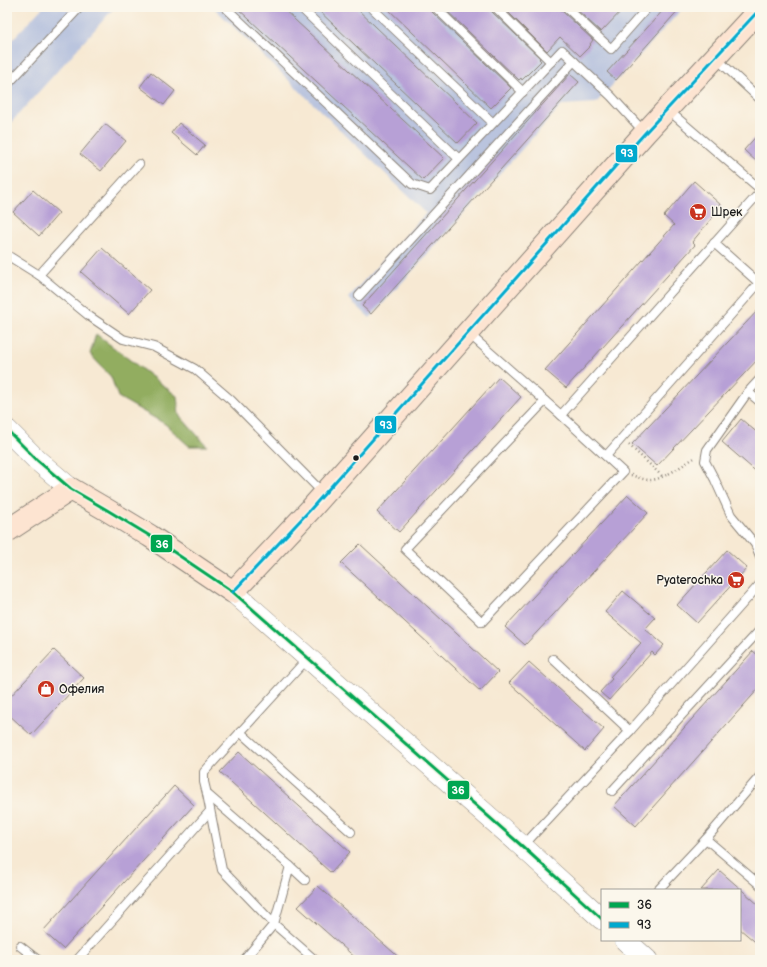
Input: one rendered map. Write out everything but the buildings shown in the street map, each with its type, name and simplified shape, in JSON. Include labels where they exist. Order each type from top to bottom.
[{"type":"main road","points":[[7,531],[71,489],[150,536],[233,592],[324,494],[667,109],[760,9]]},
{"type":"street","points":[[7,430],[37,460],[71,489]]},
{"type":"street","points":[[233,592],[522,846],[601,918]]},
{"type":"street","points":[[626,941],[647,960]]},
{"type":"lane","points":[[7,85],[80,7]]},
{"type":"lane","points":[[225,7],[412,184],[430,190],[562,50],[611,96],[645,134]]},
{"type":"lane","points":[[300,7],[459,159]]},
{"type":"lane","points":[[371,7],[493,123]]},
{"type":"lane","points":[[435,7],[523,92]]},
{"type":"lane","points":[[495,7],[551,62]]},
{"type":"lane","points":[[566,7],[611,49],[643,9]]},
{"type":"lane","points":[[715,58],[760,99]]},
{"type":"lane","points":[[359,296],[574,61]]},
{"type":"lane","points":[[561,415],[760,191],[667,109]]},
{"type":"lane","points":[[39,276],[139,164]]},
{"type":"lane","points":[[606,456],[759,283],[714,243]]},
{"type":"lane","points":[[7,255],[39,276],[89,316],[123,339],[154,347],[195,369],[231,400],[324,494]]},
{"type":"lane","points":[[468,333],[561,415],[623,472],[482,622],[405,549],[545,401]]},
{"type":"lane","points":[[760,379],[748,392],[707,450],[705,461],[731,515],[755,544],[760,556]]},
{"type":"lane","points":[[748,392],[760,402]]},
{"type":"lane","points":[[522,846],[630,731],[760,584]]},
{"type":"lane","points":[[612,791],[760,630]]},
{"type":"lane","points":[[308,658],[204,772],[204,782],[222,870],[274,924],[315,960]]},
{"type":"lane","points":[[553,659],[630,731]]},
{"type":"lane","points":[[240,732],[351,832]]},
{"type":"lane","points":[[659,889],[706,840],[760,776]]},
{"type":"lane","points":[[207,794],[305,880]]},
{"type":"lane","points":[[77,960],[210,811]]},
{"type":"lane","points":[[706,840],[760,885]]},
{"type":"lane","points":[[244,960],[274,924],[290,866]]},
{"type":"lane","points":[[20,946],[38,960]]},
{"type":"path","points":[[621,438],[662,476]]},
{"type":"path","points":[[623,472],[643,479],[651,480],[666,475],[707,450]]},
{"type":"shaded area","points":[[43,7],[115,7],[7,127],[7,45]]},
{"type":"shaded area","points":[[213,7],[684,7],[596,103],[562,105],[370,318],[348,298],[426,213]]},
{"type":"green space","points":[[96,334],[177,396],[179,415],[207,446],[189,446],[165,424],[118,397],[111,377],[90,354]]},
{"type":"transit line","name":"93","points":[[233,592],[310,510],[645,133],[760,9]]},
{"type":"transit line","name":"36","points":[[7,430],[37,460],[71,489],[150,536],[233,592],[522,846],[601,918]]},
{"type":"place","name":"Шрек","points":[[698,212]]},
{"type":"place","name":"Pyaterochka","points":[[736,580]]},
{"type":"place","name":"Офелия","points":[[46,689]]}]
